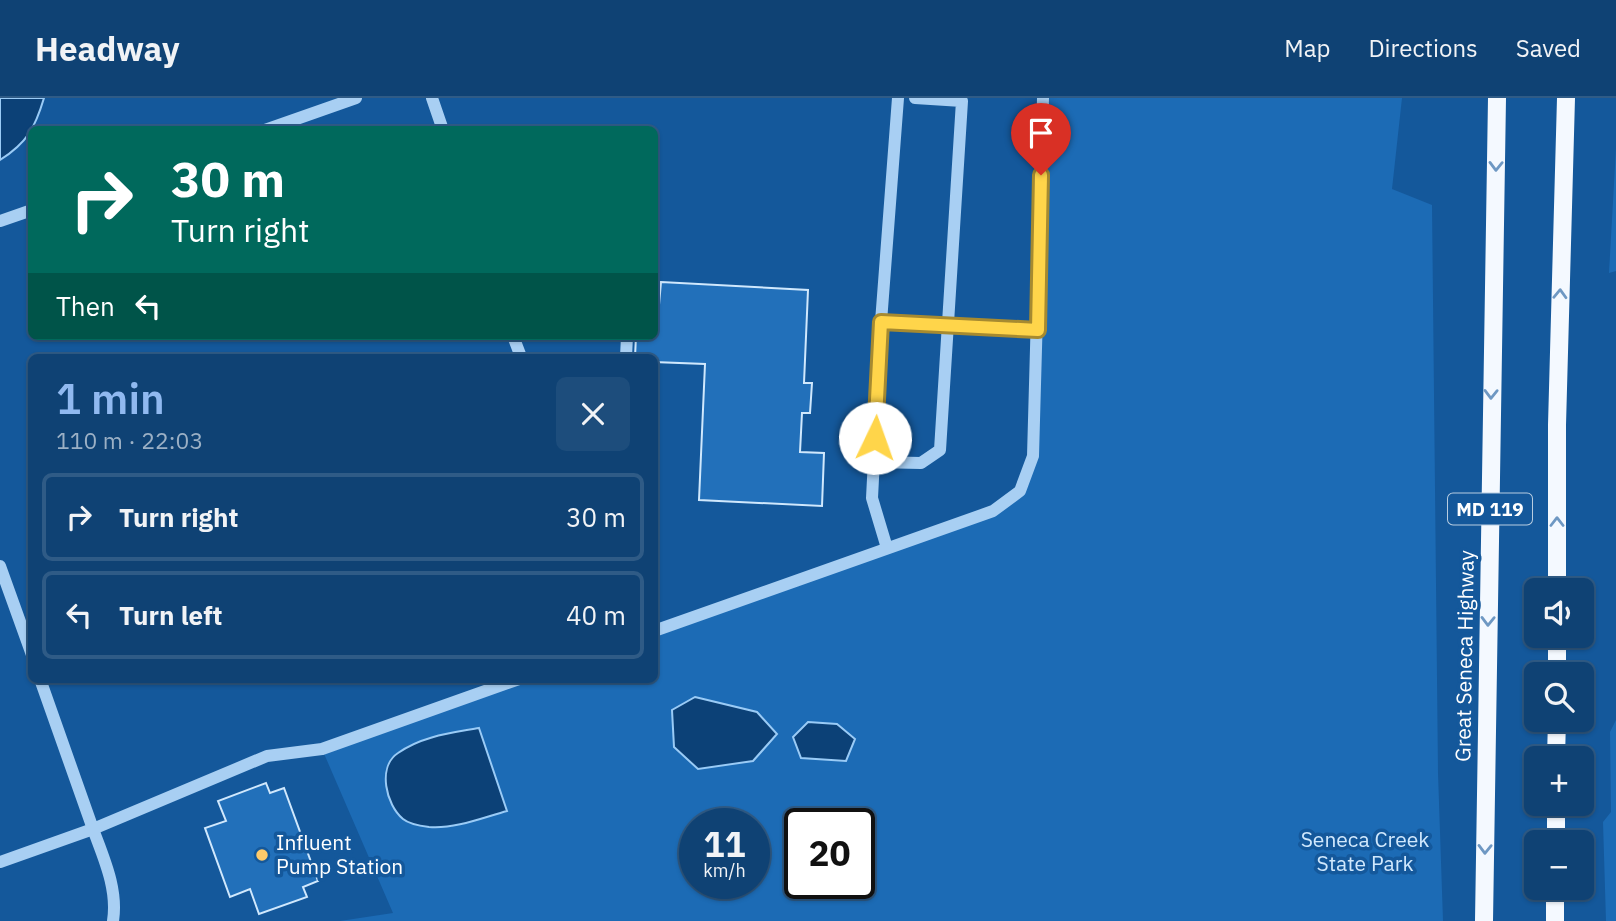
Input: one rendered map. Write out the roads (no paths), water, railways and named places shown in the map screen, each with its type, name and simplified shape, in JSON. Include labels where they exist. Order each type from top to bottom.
[{"type":"main road","name":"Great Seneca Highway","points":[[1485,921],[1497,98]]},
{"type":"main road","name":"MD 119","points":[[1557,578],[1557,425],[1566,98]]},
{"type":"main road","points":[[1555,900],[1555,921]]},
{"type":"lane","points":[[276,126],[356,98]]},
{"type":"lane","points":[[432,98],[442,126]]},
{"type":"lane","points":[[887,548],[872,498],[881,322],[898,98]]},
{"type":"lane","points":[[874,461],[921,463],[940,450],[962,101],[915,98]]},
{"type":"lane","points":[[658,630],[992,511],[1020,491],[1033,456],[1043,98]]},
{"type":"lane","points":[[0,221],[28,211]]},
{"type":"lane","points":[[881,322],[1038,330]]},
{"type":"lane","points":[[0,566],[28,644]]},
{"type":"lane","points":[[41,683],[112,881],[115,909],[113,921]]},
{"type":"lane","points":[[0,862],[93,829],[267,756],[322,749],[508,683]]},
{"type":"place","name":"Influent Pump Station","points":[[262,855]]},
{"type":"park label","name":"Seneca Creek State Park","points":[[1365,852]]}]
